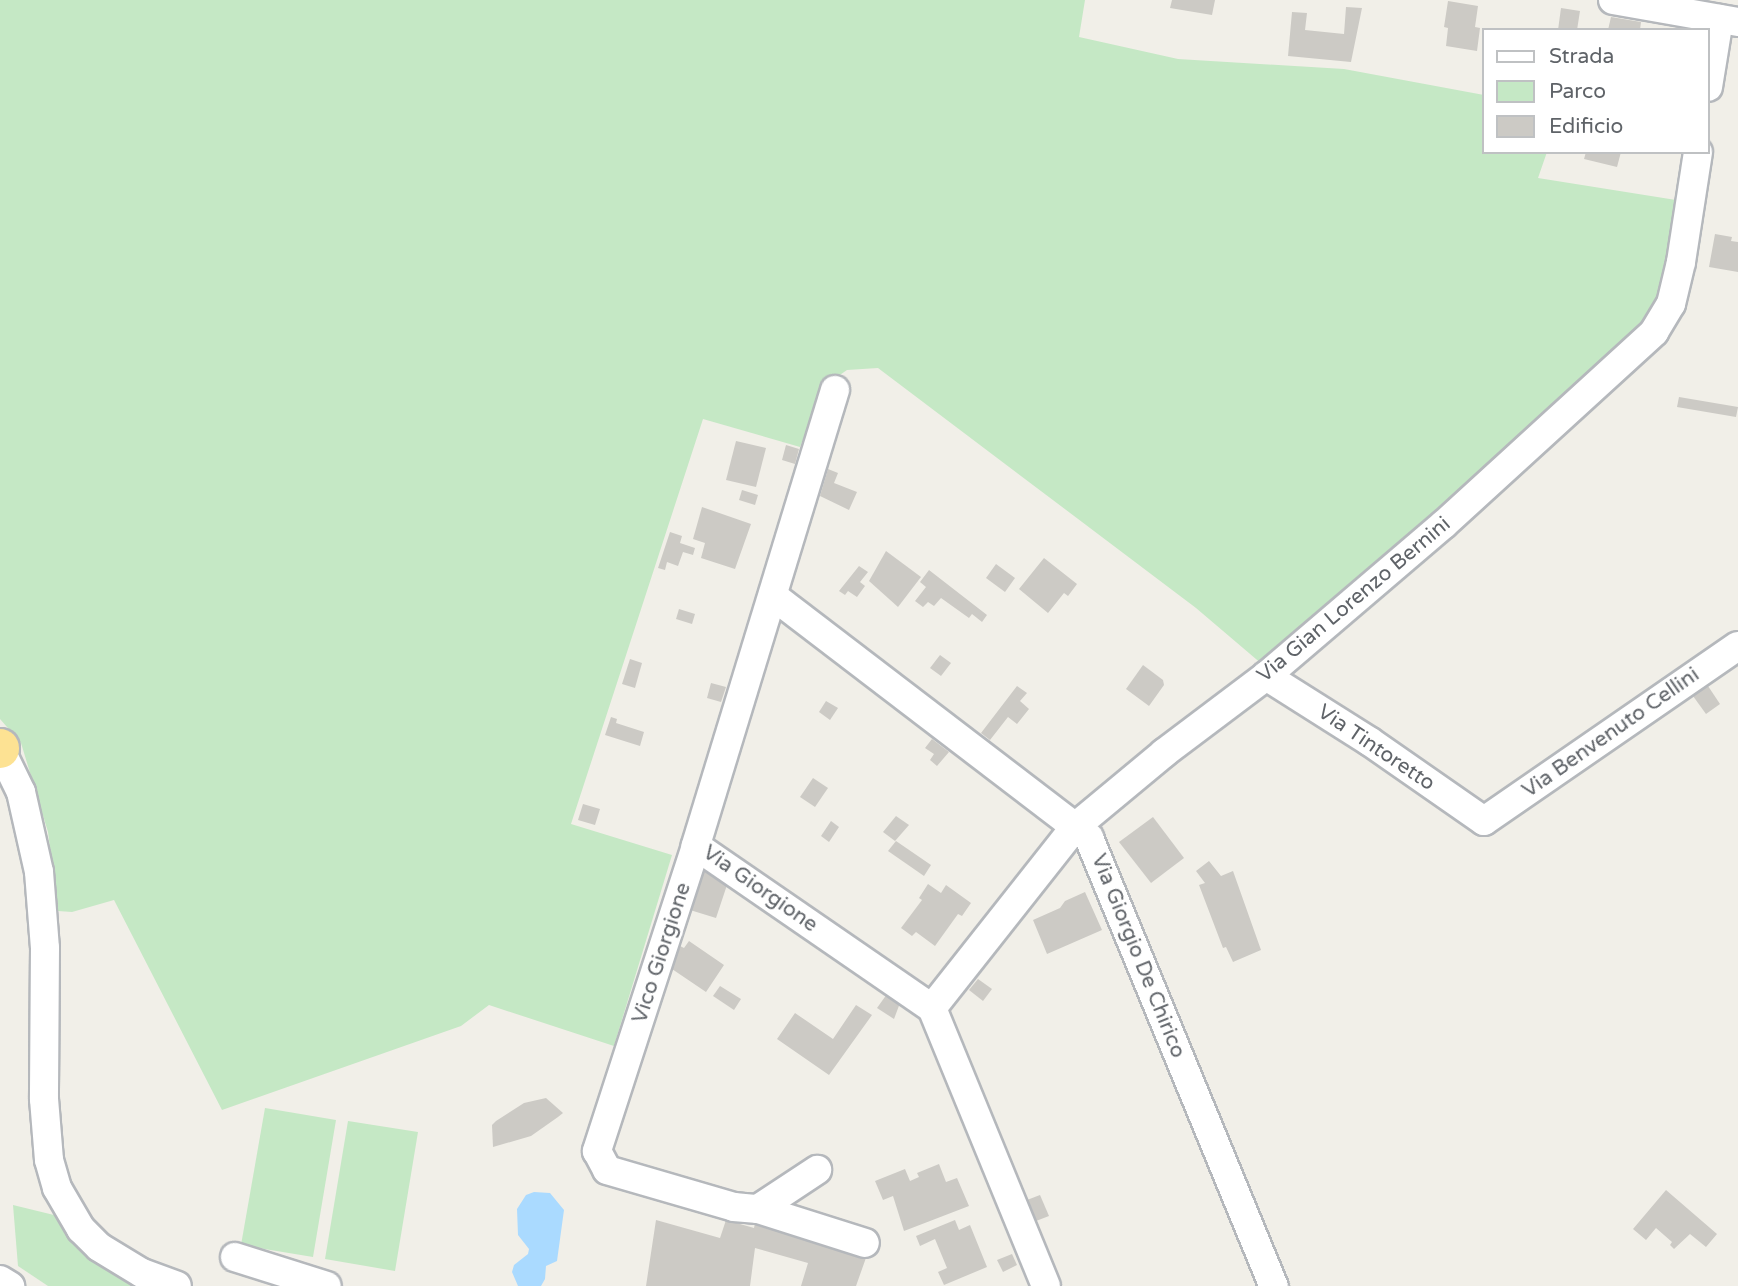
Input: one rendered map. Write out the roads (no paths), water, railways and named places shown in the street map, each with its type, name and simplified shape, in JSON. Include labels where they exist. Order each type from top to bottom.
[{"type":"street","points":[[1613,0],[1642,3],[1728,21],[1710,80]]},
{"type":"street","name":"Via Gian Lorenzo Bernini","points":[[932,1008],[1075,827],[1164,753],[1266,676],[1443,525],[1654,332],[1671,304],[1681,262],[1698,154]]},
{"type":"street","name":"Via Giorgione","points":[[835,390],[696,846],[932,1008]]},
{"type":"street","name":"Via Giorgio De Chirico","points":[[773,596],[1089,838],[1274,1286]]},
{"type":"street","name":"Via Benvenuto Cellini","points":[[1484,821],[1738,646]]},
{"type":"street","name":"Via Tintoretto","points":[[1266,676],[1369,741],[1484,821]]},
{"type":"street","points":[[0,748],[21,792],[39,872],[45,948],[44,1112],[49,1160],[57,1188],[81,1229],[99,1247],[142,1273],[177,1286]]},
{"type":"street","name":"Vico Giorgione","points":[[696,846],[597,1152],[607,1170],[734,1207],[758,1209],[865,1243]]},
{"type":"street","points":[[932,1008],[1046,1286]]},
{"type":"street","points":[[758,1209],[817,1170]]},
{"type":"street","points":[[234,1257],[327,1286]]},
{"type":"street","points":[[0,1280],[10,1286]]},
{"type":"water","points":[[534,1192],[550,1193],[564,1210],[557,1261],[546,1266],[545,1279],[541,1286],[518,1286],[512,1272],[514,1265],[528,1254],[529,1249],[518,1235],[517,1209],[526,1195]]}]
